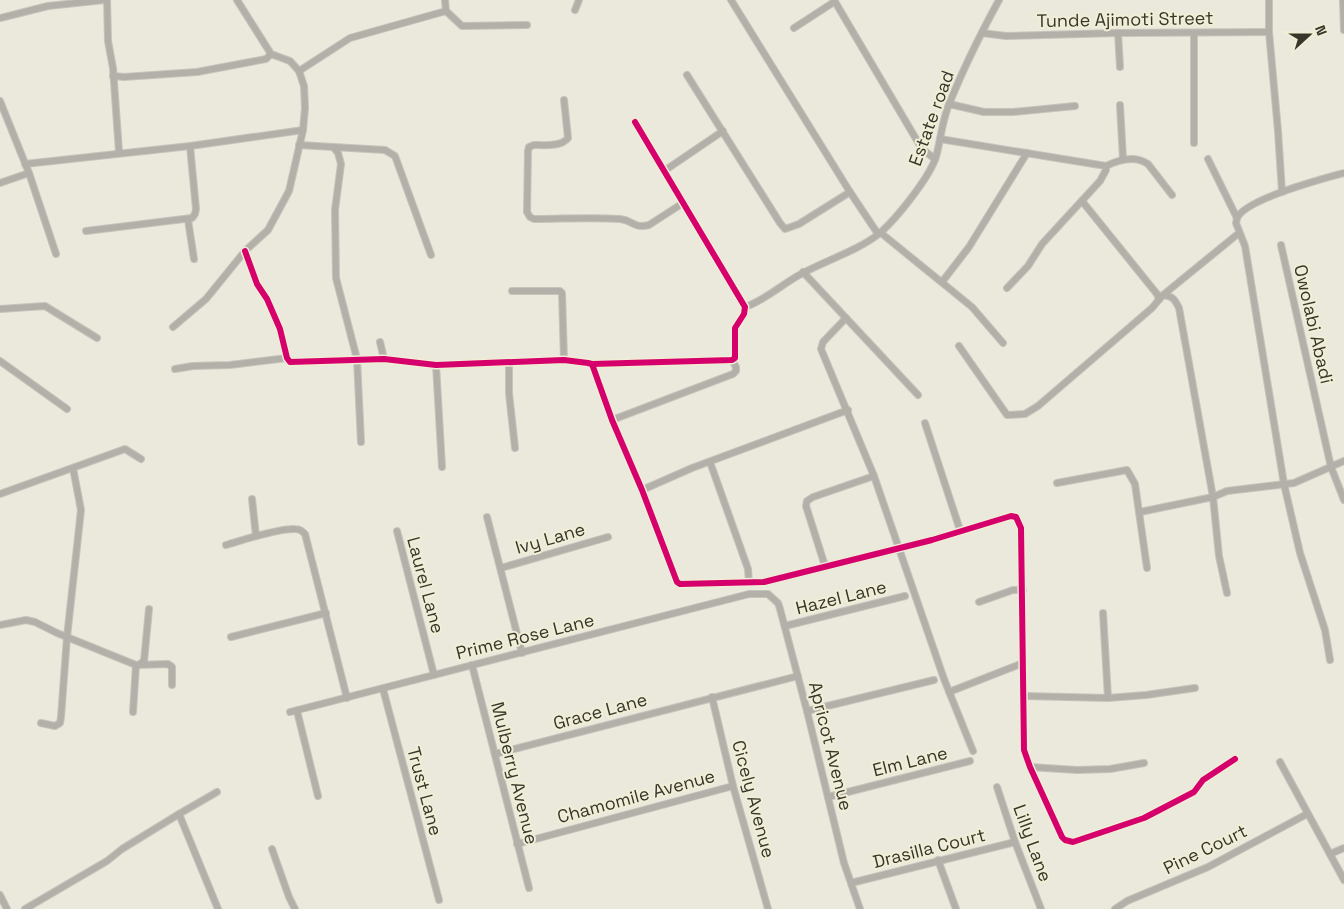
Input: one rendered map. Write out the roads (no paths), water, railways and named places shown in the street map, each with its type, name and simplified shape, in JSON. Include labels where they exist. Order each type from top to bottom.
[{"type":"street","points":[[0,18],[48,6],[104,0],[119,152]]},
{"type":"street","points":[[445,0],[446,11],[462,26],[527,25]]},
{"type":"street","points":[[575,10],[579,0]]},
{"type":"street","points":[[731,0],[850,192],[879,233],[972,307],[1003,343]]},
{"type":"street","name":"Estate road","points":[[745,307],[758,302],[804,272],[861,245],[879,233],[914,194],[935,159],[948,104],[999,0]]},
{"type":"street","points":[[1269,0],[1269,32],[1282,192]]},
{"type":"street","points":[[1343,0],[1344,30]]},
{"type":"street","points":[[173,327],[206,299],[245,251],[268,230],[289,191],[303,130],[304,86],[299,71],[290,61],[271,54],[240,1]]},
{"type":"street","points":[[794,28],[834,1],[922,149],[935,159]]},
{"type":"street","points":[[299,71],[350,38],[446,11]]},
{"type":"street","name":"Tunde Ajimoti Street","points":[[982,33],[1006,36],[1269,32]]},
{"type":"street","points":[[1118,33],[1120,67]]},
{"type":"street","points":[[1194,33],[1194,143]]},
{"type":"street","points":[[113,76],[124,77],[197,72],[266,59],[271,54]]},
{"type":"street","points":[[687,75],[785,229],[798,224],[850,192]]},
{"type":"street","points":[[564,100],[568,138],[561,144],[534,145],[528,151],[527,212],[530,217],[534,219],[621,219],[635,227],[649,225],[683,203]]},
{"type":"street","points":[[0,101],[29,173],[56,254]]},
{"type":"street","points":[[948,104],[984,112],[1013,112],[1075,106]]},
{"type":"street","points":[[1120,105],[1123,159]]},
{"type":"street","points":[[635,122],[745,307],[744,314],[735,328],[735,358],[732,360]]},
{"type":"street","points":[[25,164],[119,152],[190,146],[303,130]]},
{"type":"street","points":[[664,171],[723,131]]},
{"type":"street","points":[[940,139],[1106,166],[1123,159],[1143,161],[1148,164],[1172,195]]},
{"type":"street","points":[[299,145],[385,150],[395,156],[431,255]]},
{"type":"street","points":[[86,232],[192,218],[196,209],[190,146]]},
{"type":"street","points":[[334,148],[338,152],[341,164],[335,210],[336,278],[357,359],[361,442]]},
{"type":"street","points":[[942,282],[969,247],[1027,153]]},
{"type":"street","points":[[1208,158],[1237,218]]},
{"type":"street","points":[[1007,288],[1028,266],[1042,244],[1100,181],[1106,166]]},
{"type":"street","points":[[0,183],[29,173]]},
{"type":"street","points":[[1330,660],[1325,630],[1300,553],[1284,484],[1245,246],[1236,223],[1242,211],[1282,192],[1344,173]]},
{"type":"street","points":[[1082,201],[1157,294],[1161,297],[1171,296],[1179,308],[1213,497],[1219,556],[1227,594]]},
{"type":"street","points":[[188,220],[194,259]]},
{"type":"street","points":[[959,346],[1007,415],[1025,414],[1038,406],[1138,321],[1157,304],[1161,297],[1239,233]]},
{"type":"street","name":"Owolabi Abadi","points":[[1282,245],[1331,467],[1344,500]]},
{"type":"street","points":[[245,251],[257,284],[267,299],[280,328],[286,358],[290,362],[384,359],[436,365],[564,360],[592,364],[732,360]]},
{"type":"street","points":[[804,272],[918,395]]},
{"type":"street","points":[[512,291],[560,291],[562,293],[564,360]]},
{"type":"street","points":[[0,309],[45,306],[97,338]]},
{"type":"street","points":[[846,318],[823,342],[821,349],[874,476],[949,692],[973,751]]},
{"type":"street","points":[[380,342],[384,359]]},
{"type":"street","points":[[175,369],[194,366],[230,366],[286,358]]},
{"type":"street","points":[[612,420],[733,374],[736,367],[732,360]]},
{"type":"street","points":[[0,362],[67,409]]},
{"type":"street","points":[[509,362],[509,393],[515,448]]},
{"type":"street","points":[[592,364],[612,420],[642,490],[677,582],[680,584],[764,582],[932,540],[1011,516],[1016,517],[1021,528],[1024,750],[1030,767],[1065,840],[1073,842],[1144,818],[1194,792],[1203,780],[1235,759]]},
{"type":"street","points":[[436,365],[442,466]]},
{"type":"street","points":[[642,490],[692,468],[848,410]]},
{"type":"street","points":[[925,423],[960,530]]},
{"type":"street","points":[[0,494],[125,449],[141,459]]},
{"type":"street","points":[[1140,512],[1213,497],[1227,491],[1294,483],[1344,461]]},
{"type":"street","points":[[710,462],[748,569],[749,582]]},
{"type":"street","points":[[41,722],[55,726],[60,724],[81,510],[73,468]]},
{"type":"street","points":[[1057,483],[1127,470],[1135,484],[1147,568]]},
{"type":"street","points":[[825,566],[806,506],[807,501],[813,497],[874,476]]},
{"type":"street","points":[[252,499],[256,536]]},
{"type":"street","points":[[486,517],[522,653]]},
{"type":"street","points":[[226,545],[256,536],[293,529],[300,530],[305,534],[348,698]]},
{"type":"street","name":"Laurel Lane","points":[[397,531],[434,675]]},
{"type":"street","name":"Ivy Lane","points":[[501,568],[608,537]]},
{"type":"street","points":[[979,602],[1013,590],[1022,590]]},
{"type":"street","name":"Prime Rose Lane","points":[[318,796],[294,711],[749,594],[768,594]]},
{"type":"street","name":"Apricot Avenue","points":[[768,594],[778,603],[785,626],[844,863],[860,909]]},
{"type":"street","name":"Hazel Lane","points":[[785,626],[905,596]]},
{"type":"street","points":[[132,712],[138,665],[144,661],[149,609]]},
{"type":"street","points":[[231,637],[326,613]]},
{"type":"street","points":[[1103,613],[1108,698]]},
{"type":"street","points":[[0,625],[26,620],[35,622],[138,665],[171,665],[172,685]]},
{"type":"street","points":[[949,692],[1023,663]]},
{"type":"street","name":"Mulberry Avenue","points":[[472,665],[529,888]]},
{"type":"street","name":"Grace Lane","points":[[495,754],[798,676]]},
{"type":"street","points":[[807,711],[934,680]]},
{"type":"street","points":[[1024,696],[1108,698],[1196,688]]},
{"type":"street","name":"Trust Lane","points":[[383,689],[439,900]]},
{"type":"street","name":"Cicely Avenue","points":[[712,697],[733,786],[768,909]]},
{"type":"street","name":"Elm Lane","points":[[828,797],[970,761]]},
{"type":"street","points":[[1280,762],[1344,880]]},
{"type":"street","points":[[1030,767],[1077,770],[1110,769],[1144,763]]},
{"type":"street","name":"Chamomile Avenue","points":[[517,844],[733,786]]},
{"type":"street","name":"Lilly Lane","points":[[997,787],[1015,842],[1041,909]]},
{"type":"street","points":[[25,909],[107,861],[122,849],[217,792]]},
{"type":"street","points":[[179,814],[218,909]]},
{"type":"street","name":"Pine Court","points":[[1115,909],[1127,901],[1208,867],[1307,814]]},
{"type":"street","name":"Drasilla Court","points":[[851,883],[1015,842]]},
{"type":"street","points":[[1330,854],[1344,848]]},
{"type":"street","points":[[272,849],[295,909]]},
{"type":"street","points":[[938,860],[956,909]]},
{"type":"street","points":[[0,896],[7,909]]}]
